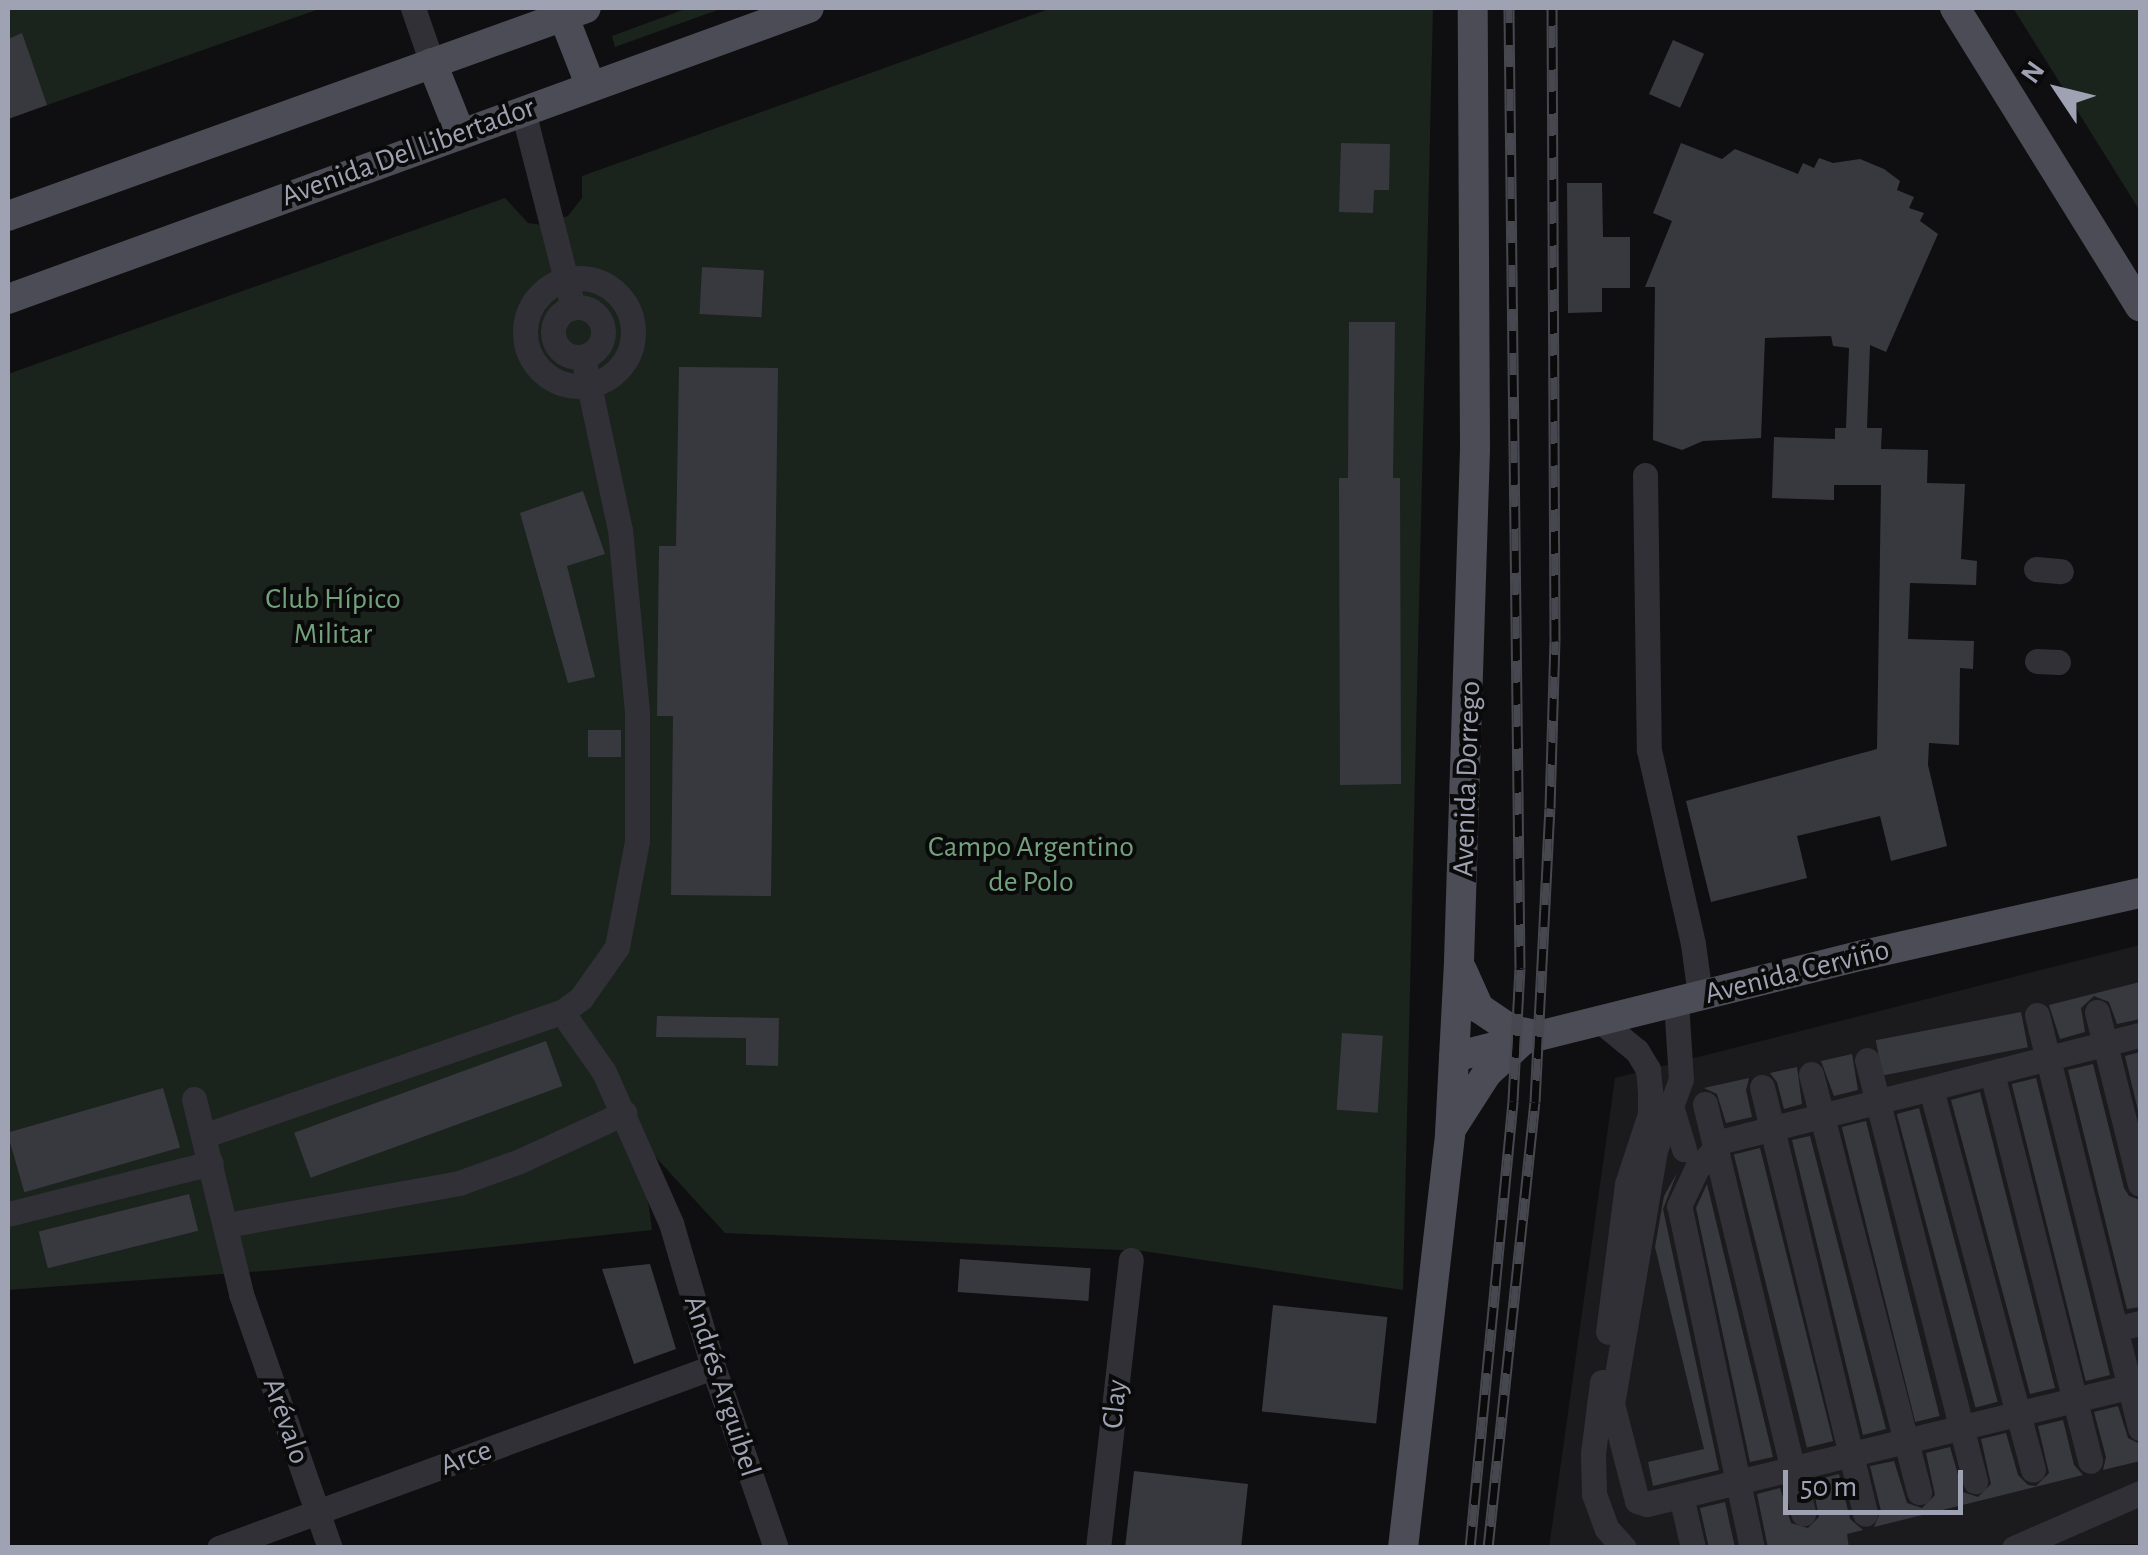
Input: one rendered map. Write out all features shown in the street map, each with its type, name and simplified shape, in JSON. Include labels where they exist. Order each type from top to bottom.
[{"type":"main road","name":"Avenida Del Libertador","points":[[8,299],[810,8]]},
{"type":"main road","name":"Avenida Dorrego","points":[[1403,1548],[1450,1134],[1459,961],[1476,448],[1474,8]]},
{"type":"main road","points":[[1954,8],[2140,306]]},
{"type":"main road","points":[[8,216],[570,10],[591,87]]},
{"type":"main road","points":[[432,63],[460,133]]},
{"type":"main road","name":"Avenida Cerviño","points":[[1454,1056],[1598,1018],[2140,893]]},
{"type":"main road","points":[[1459,961],[1466,986],[1479,1008],[1512,1030],[1531,1034]]},
{"type":"main road","points":[[1450,1134],[1488,1072],[1531,1034]]},
{"type":"street","points":[[413,8],[432,63]]},
{"type":"street","points":[[522,111],[574,307]]},
{"type":"street","points":[[584,278],[615,291],[632,321],[628,355],[604,380],[588,386],[554,381],[541,371],[525,342],[526,321],[534,302],[548,287],[567,279],[584,278]]},
{"type":"street","points":[[574,307],[598,316],[604,328],[595,352],[583,358],[570,356],[553,337],[554,324],[574,307]]},
{"type":"street","points":[[604,328],[632,321]]},
{"type":"street","points":[[525,342],[553,337]]},
{"type":"street","points":[[204,1136],[562,1012],[581,998],[617,947],[637,841],[631,618],[620,530],[583,358]]},
{"type":"street","points":[[1645,475],[1649,750],[1693,944],[1681,1079],[1655,1150],[1612,1404],[1637,1500],[1647,1504],[2136,1385]]},
{"type":"street","name":"Andrés Arguibel","points":[[562,1012],[604,1072],[671,1223],[713,1367],[776,1548]]},
{"type":"street","points":[[2097,1012],[2140,1184]]},
{"type":"street","points":[[2038,1015],[2047,1059],[2128,1326],[2140,1428]]},
{"type":"street","points":[[1598,1018],[1637,1052],[1648,1070],[1650,1090],[1650,1114],[1627,1184],[1591,1473],[1598,1512],[1624,1548]]},
{"type":"street","points":[[1752,1548],[1678,1206],[1697,1168],[1716,1147],[1774,1128],[2140,1035]]},
{"type":"street","points":[[1867,1060],[1976,1481]]},
{"type":"street","points":[[1992,1073],[2090,1461]]},
{"type":"street","points":[[1812,1074],[1919,1492]]},
{"type":"street","points":[[1762,1087],[1866,1514]]},
{"type":"street","points":[[1931,1088],[2020,1412],[2032,1470]]},
{"type":"street","name":"Arévalo","points":[[194,1099],[241,1294],[330,1548]]},
{"type":"street","points":[[1704,1104],[1804,1513]]},
{"type":"street","points":[[1672,1109],[1684,1150]]},
{"type":"street","points":[[226,1225],[459,1183],[520,1161],[624,1114]]},
{"type":"street","points":[[8,1214],[210,1163]]},
{"type":"street","name":"Clay","points":[[1098,1548],[1131,1260]]},
{"type":"street","name":"Arce","points":[[220,1548],[713,1367]]},
{"type":"street","points":[[2014,1548],[2140,1493]]},
{"type":"street","points":[[1677,1497],[1693,1548]]},
{"type":"shaded area","points":[[2140,945],[2140,1544],[1549,1548],[1615,1078]]},
{"type":"green space","points":[[8,8],[322,8],[8,119]]},
{"type":"green space","points":[[688,8],[723,8],[615,47],[612,36]]},
{"type":"green space","points":[[1052,8],[1433,8],[1403,1290],[1143,1251],[725,1233],[640,1140],[652,1230],[276,1270],[8,1290],[8,374],[505,198],[528,223],[542,225],[568,216],[582,198],[582,176]]},
{"type":"green space","points":[[2013,8],[2140,8],[2140,211]]},
{"type":"building","points":[[22,33],[47,105],[8,119],[8,39]]},
{"type":"building","points":[[1673,40],[1704,54],[1680,108],[1649,94]]},
{"type":"building","points":[[1341,143],[1390,144],[1389,190],[1374,190],[1373,213],[1339,212]]},
{"type":"building","points":[[1681,143],[1722,159],[1735,149],[1798,174],[1803,163],[1814,168],[1819,158],[1833,163],[1860,159],[1884,169],[1900,181],[1897,190],[1914,197],[1909,208],[1924,213],[1920,221],[1938,234],[1886,352],[1870,345],[1867,428],[1882,428],[1881,449],[1928,450],[1927,483],[1965,484],[1961,559],[1977,561],[1976,585],[1910,583],[1908,639],[1974,641],[1973,669],[1960,668],[1959,745],[1929,743],[1928,765],[1947,846],[1891,861],[1880,816],[1797,836],[1807,878],[1711,902],[1686,801],[1877,749],[1881,485],[1834,485],[1834,500],[1772,498],[1774,437],[1835,439],[1835,428],[1846,428],[1849,348],[1833,346],[1831,336],[1765,338],[1761,438],[1703,441],[1682,450],[1653,440],[1655,287],[1645,287],[1672,221],[1653,213]]},
{"type":"building","points":[[1567,183],[1602,183],[1603,237],[1630,237],[1630,288],[1602,288],[1602,312],[1568,313]]},
{"type":"building","points":[[702,267],[764,270],[761,317],[700,314]]},
{"type":"building","points":[[1349,322],[1395,322],[1393,478],[1400,478],[1401,784],[1340,785],[1339,478],[1348,478]]},
{"type":"building","points":[[679,367],[778,368],[771,896],[671,895],[673,716],[657,716],[659,546],[676,546]]},
{"type":"building","points":[[583,491],[605,554],[567,566],[595,677],[568,683],[520,513]]},
{"type":"building","points":[[588,730],[621,730],[621,757],[588,757]]},
{"type":"building","points":[[2140,982],[2140,1019],[2117,1024],[2109,1002],[2094,996],[2081,1008],[2085,1032],[2060,1039],[2049,1005]]},
{"type":"building","points":[[2021,1012],[2028,1047],[1883,1076],[1876,1040]]},
{"type":"building","points":[[657,1016],[779,1018],[778,1066],[746,1065],[746,1038],[656,1037]]},
{"type":"building","points":[[1342,1033],[1383,1036],[1378,1113],[1337,1110]]},
{"type":"building","points":[[546,1041],[562,1086],[311,1178],[294,1133]]},
{"type":"building","points":[[2140,1052],[2140,1119],[2125,1056]]},
{"type":"building","points":[[1852,1054],[1858,1090],[1834,1096],[1821,1061]]},
{"type":"building","points":[[2093,1064],[2124,1188],[2129,1196],[2140,1200],[2140,1307],[2127,1309],[2068,1070]]},
{"type":"building","points":[[1797,1067],[1802,1104],[1784,1109],[1777,1082],[1770,1073]]},
{"type":"building","points":[[1749,1078],[1746,1090],[1752,1117],[1726,1123],[1717,1094],[1704,1088]]},
{"type":"building","points":[[2036,1078],[2110,1375],[2086,1381],[2012,1084]]},
{"type":"building","points":[[163,1088],[180,1148],[24,1192],[8,1132]]},
{"type":"building","points":[[1980,1092],[2055,1388],[2030,1394],[1951,1100]]},
{"type":"building","points":[[1919,1108],[1998,1402],[1975,1408],[1897,1114]]},
{"type":"building","points":[[1866,1121],[1940,1416],[1915,1422],[1842,1127]]},
{"type":"building","points":[[1810,1136],[1886,1429],[1863,1435],[1792,1140]]},
{"type":"building","points":[[1760,1148],[1833,1441],[1807,1448],[1734,1155]]},
{"type":"building","points":[[1677,1173],[1663,1209],[1719,1470],[1653,1486],[1648,1462],[1704,1449],[1655,1247],[1664,1196]]},
{"type":"building","points":[[1707,1184],[1773,1457],[1750,1462],[1696,1208]]},
{"type":"building","points":[[189,1194],[198,1231],[48,1268],[39,1231]]},
{"type":"building","points":[[960,1259],[1091,1268],[1088,1301],[958,1292]]},
{"type":"building","points":[[650,1264],[676,1349],[634,1364],[602,1269]]},
{"type":"building","points":[[1273,1305],[1387,1317],[1376,1423],[1262,1411]]},
{"type":"building","points":[[2118,1406],[2128,1438],[2140,1444],[2140,1461],[2103,1470],[2106,1457],[2094,1412]]},
{"type":"building","points":[[2063,1420],[2074,1465],[2083,1475],[1874,1527],[1881,1511],[1870,1466],[1894,1461],[1907,1503],[1922,1508],[1935,1495],[1926,1453],[1950,1447],[1963,1492],[1978,1497],[1991,1484],[1981,1439],[2006,1433],[2018,1475],[2028,1485],[2036,1486],[2049,1473],[2038,1426]]},
{"type":"building","points":[[1134,1471],[1248,1484],[1241,1548],[1125,1548]]},
{"type":"building","points":[[1839,1474],[1850,1519],[1863,1530],[1847,1534],[1849,1548],[1768,1548],[1757,1494],[1780,1488],[1791,1523],[1808,1528],[1819,1517],[1812,1481]]},
{"type":"building","points":[[1725,1502],[1735,1548],[1709,1548],[1700,1508]]},
{"type":"railway","points":[[1470,1548],[1513,1101],[1520,968],[1509,8]]},
{"type":"railway","points":[[1488,1548],[1535,1102],[1550,808],[1555,641],[1552,8]]},
{"type":"park label","name":"Club Hípico Militar","points":[[333,616]]},
{"type":"park label","name":"Campo Argentino de Polo","points":[[1031,864]]}]
